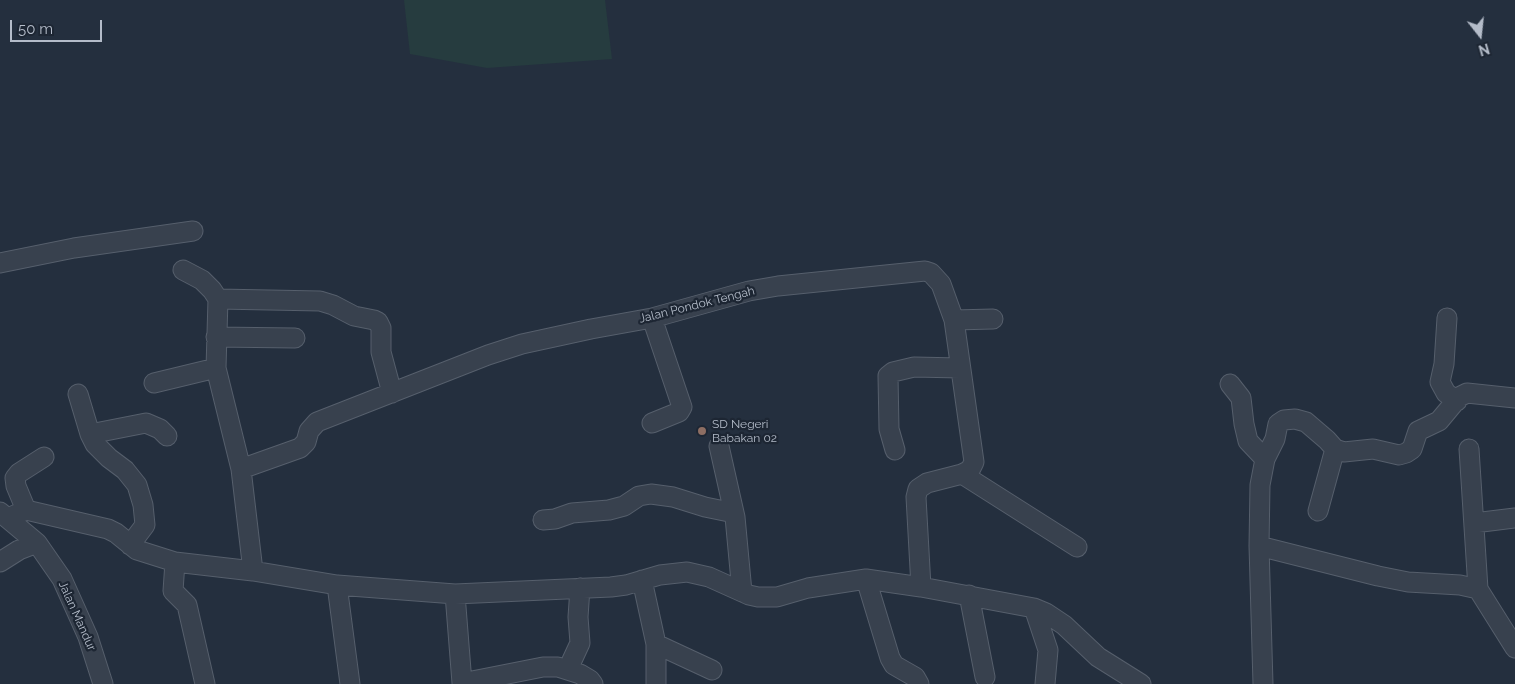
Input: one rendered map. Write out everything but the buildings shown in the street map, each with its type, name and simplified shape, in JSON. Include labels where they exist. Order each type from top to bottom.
[{"type":"street","points":[[0,263],[74,248],[193,231]]},
{"type":"street","points":[[183,270],[202,280],[218,299],[216,368],[241,470],[253,571]]},
{"type":"street","name":"Jalan Pondok Tengah","points":[[241,470],[300,448],[306,442],[309,430],[317,422],[488,355],[522,344],[652,318],[749,291],[788,285],[924,271],[931,273],[941,284],[954,320],[974,462],[970,470],[962,474]]},
{"type":"street","points":[[218,299],[320,301],[333,305],[354,316],[378,322],[381,328],[381,352],[392,393]]},
{"type":"street","points":[[652,318],[682,407],[679,412],[652,423]]},
{"type":"street","points":[[1447,318],[1444,364],[1440,382],[1446,393],[1457,401]]},
{"type":"street","points":[[954,320],[992,319]]},
{"type":"street","points":[[216,337],[295,338]]},
{"type":"street","points":[[895,450],[889,429],[888,376],[894,372],[914,367],[960,368]]},
{"type":"street","points":[[154,383],[216,368]]},
{"type":"street","points":[[1230,384],[1241,398],[1248,441],[1265,459]]},
{"type":"street","points":[[1263,684],[1259,546],[1260,485],[1265,459],[1275,439],[1278,424],[1284,420],[1295,419],[1306,422],[1335,449],[1344,452],[1373,449],[1400,455],[1412,449],[1418,431],[1439,421],[1459,397],[1467,393],[1515,398]]},
{"type":"street","points":[[78,394],[90,434],[101,451],[125,470],[137,486],[143,505],[145,525],[130,545]]},
{"type":"street","points":[[90,434],[146,423],[160,429],[167,436]]},
{"type":"street","points":[[719,446],[734,513],[742,592]]},
{"type":"street","points":[[1318,511],[1335,449]]},
{"type":"street","points":[[1469,449],[1478,589],[1515,648]]},
{"type":"street","points":[[26,510],[16,486],[15,478],[19,472],[44,457]]},
{"type":"street","points":[[921,587],[916,497],[918,489],[927,483],[962,474],[1077,547]]},
{"type":"street","points":[[543,520],[554,519],[572,513],[609,510],[624,506],[639,496],[650,494],[674,496],[705,507],[734,513]]},
{"type":"street","points":[[4,515],[26,510],[108,529],[145,554],[175,562],[253,571],[337,586],[454,594],[611,587],[673,572],[698,573],[709,576],[742,592],[758,597],[777,597],[808,588],[866,579],[921,587],[1034,608],[1054,618],[1098,656],[1141,684]]},
{"type":"street","name":"Jalan Mandur","points":[[4,515],[37,543],[62,579],[88,637],[103,684]]},
{"type":"street","points":[[1474,523],[1515,518]]},
{"type":"street","points":[[0,562],[18,550],[37,543]]},
{"type":"street","points":[[1259,546],[1408,582],[1460,585],[1478,589]]},
{"type":"street","points":[[175,562],[173,591],[186,605],[205,684]]},
{"type":"street","points":[[866,579],[890,658],[894,665],[915,677],[919,684]]},
{"type":"street","points":[[642,580],[656,644],[656,684]]},
{"type":"street","points":[[337,586],[347,675],[350,684]]},
{"type":"street","points":[[568,669],[580,643],[578,617],[580,588]]},
{"type":"street","points":[[454,594],[459,683],[543,667],[558,667],[568,669],[590,680],[593,684]]},
{"type":"street","points":[[969,595],[984,677]]},
{"type":"street","points":[[1034,608],[1048,650],[1045,684]]},
{"type":"street","points":[[656,644],[712,670]]},
{"type":"green space","points":[[404,0],[605,0],[612,59],[487,68],[410,54]]},
{"type":"place","name":"SD Negeri Babakan 02","points":[[702,431]]}]
